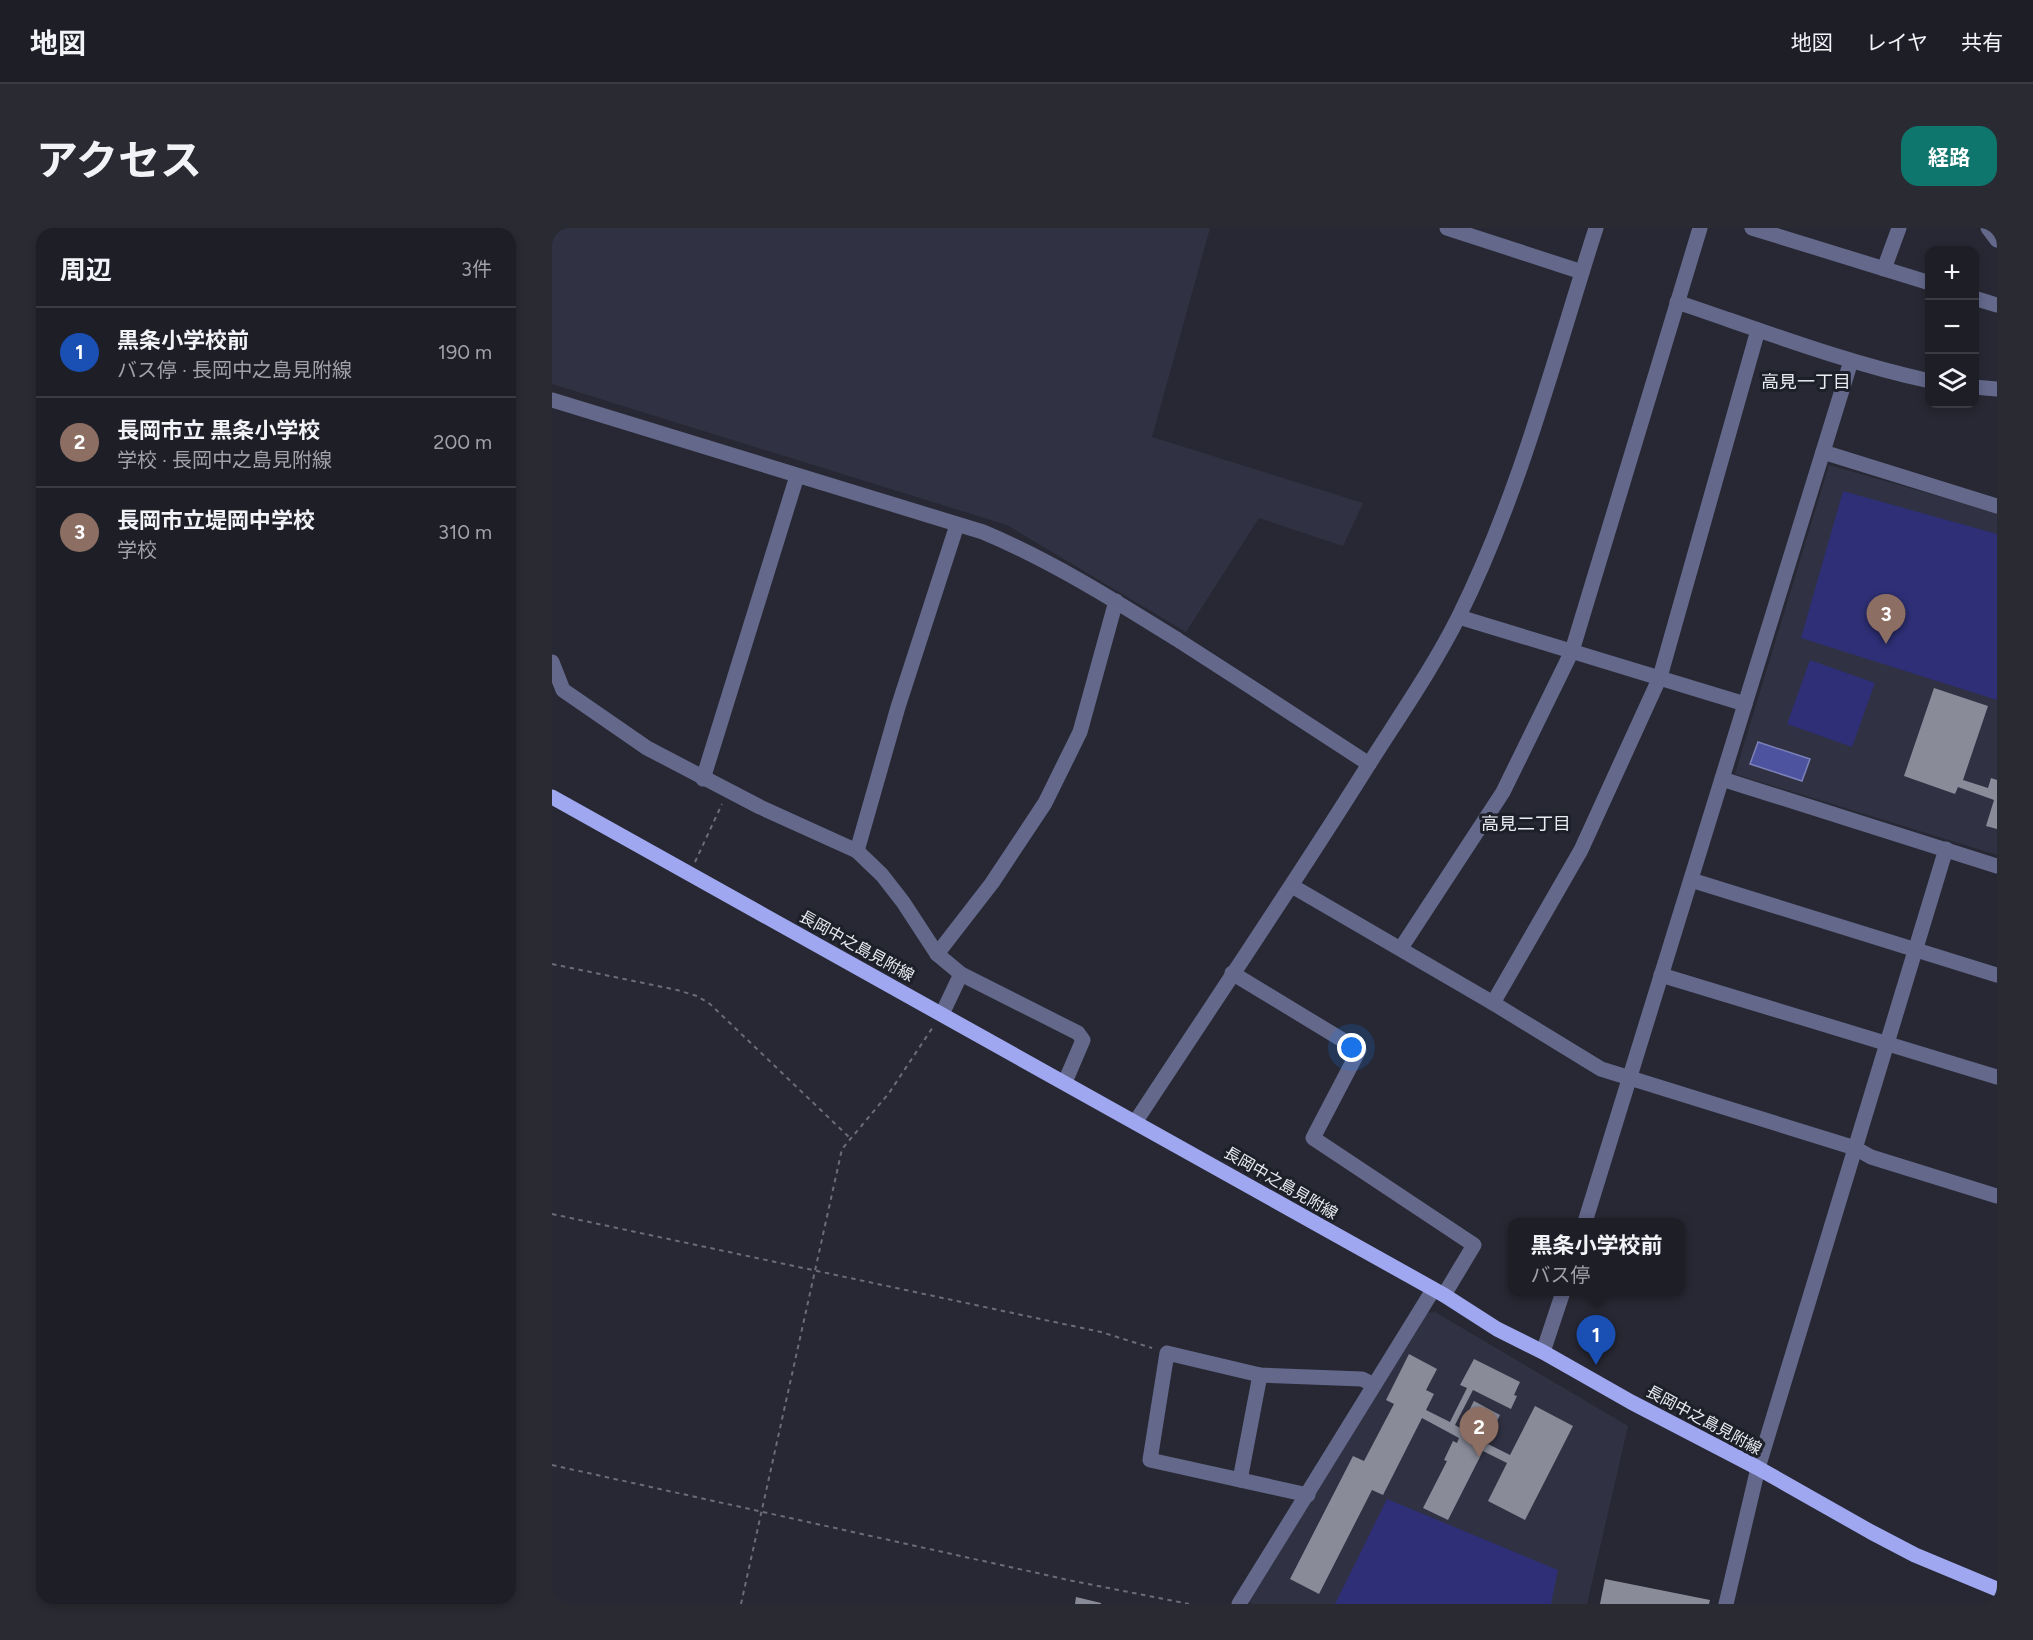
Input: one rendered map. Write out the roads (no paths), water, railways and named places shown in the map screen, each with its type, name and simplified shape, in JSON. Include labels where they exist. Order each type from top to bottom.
[{"type":"main road","name":"長岡中之島見附線","points":[[552,797],[1136,1121],[1439,1293],[1497,1329],[1758,1468],[1915,1555],[1997,1589]]},
{"type":"street","points":[[1447,228],[1582,272]]},
{"type":"street","points":[[1136,1121],[1232,973],[1292,886],[1414,694],[1459,617],[1510,501],[1596,228]]},
{"type":"street","points":[[1401,948],[1503,792],[1572,651],[1700,228]]},
{"type":"street","points":[[1752,228],[1798,235],[1925,283]]},
{"type":"street","points":[[1884,269],[1899,228]]},
{"type":"street","points":[[1988,228],[1997,240]]},
{"type":"street","points":[[1979,300],[1997,305]]},
{"type":"street","points":[[1677,302],[1851,361],[1925,380]]},
{"type":"street","points":[[1493,1003],[1581,850],[1660,677],[1758,330]]},
{"type":"street","points":[[1586,1218],[1851,361]]},
{"type":"street","points":[[1979,387],[1997,389]]},
{"type":"street","points":[[552,400],[982,532],[1020,548],[1051,563],[1116,601],[1369,764]]},
{"type":"street","points":[[1823,452],[1997,506]]},
{"type":"street","points":[[703,779],[797,476]]},
{"type":"street","points":[[857,851],[898,707],[957,525]]},
{"type":"street","points":[[937,954],[992,884],[1045,803],[1080,732],[1116,601]]},
{"type":"street","points":[[1459,617],[1745,704]]},
{"type":"street","points":[[552,662],[563,690],[647,748],[760,807],[857,851],[882,875],[903,902],[937,954],[961,974],[1078,1033],[1083,1040],[1065,1082]]},
{"type":"street","points":[[1722,779],[1997,866]]},
{"type":"street","points":[[1726,1604],[1758,1468],[1946,849]]},
{"type":"street","points":[[1691,879],[1997,975]]},
{"type":"street","points":[[1292,886],[1401,948],[1601,1069],[1855,1148],[1871,1157],[1997,1196]]},
{"type":"street","points":[[1232,973],[1359,1050],[1312,1138],[1474,1245],[1374,1385],[1239,1604]]},
{"type":"street","points":[[942,1014],[961,974]]},
{"type":"street","points":[[1661,975],[1997,1077]]},
{"type":"street","points":[[1543,1352],[1562,1296]]},
{"type":"street","points":[[1308,1495],[1150,1460],[1167,1353],[1260,1375],[1362,1379],[1374,1385]]},
{"type":"street","points":[[1240,1480],[1260,1375]]},
{"type":"place","name":"長岡市立堤岡中学校","points":[[1886,644]]},
{"type":"place","name":"黒条小学校前","points":[[1596,1365]]},
{"type":"place","name":"長岡市立 黒条小学校","points":[[1479,1457]]},
{"type":"district","name":"高見一丁目","points":[[1806,382]]},
{"type":"district","name":"高見二丁目","points":[[1526,824]]}]
